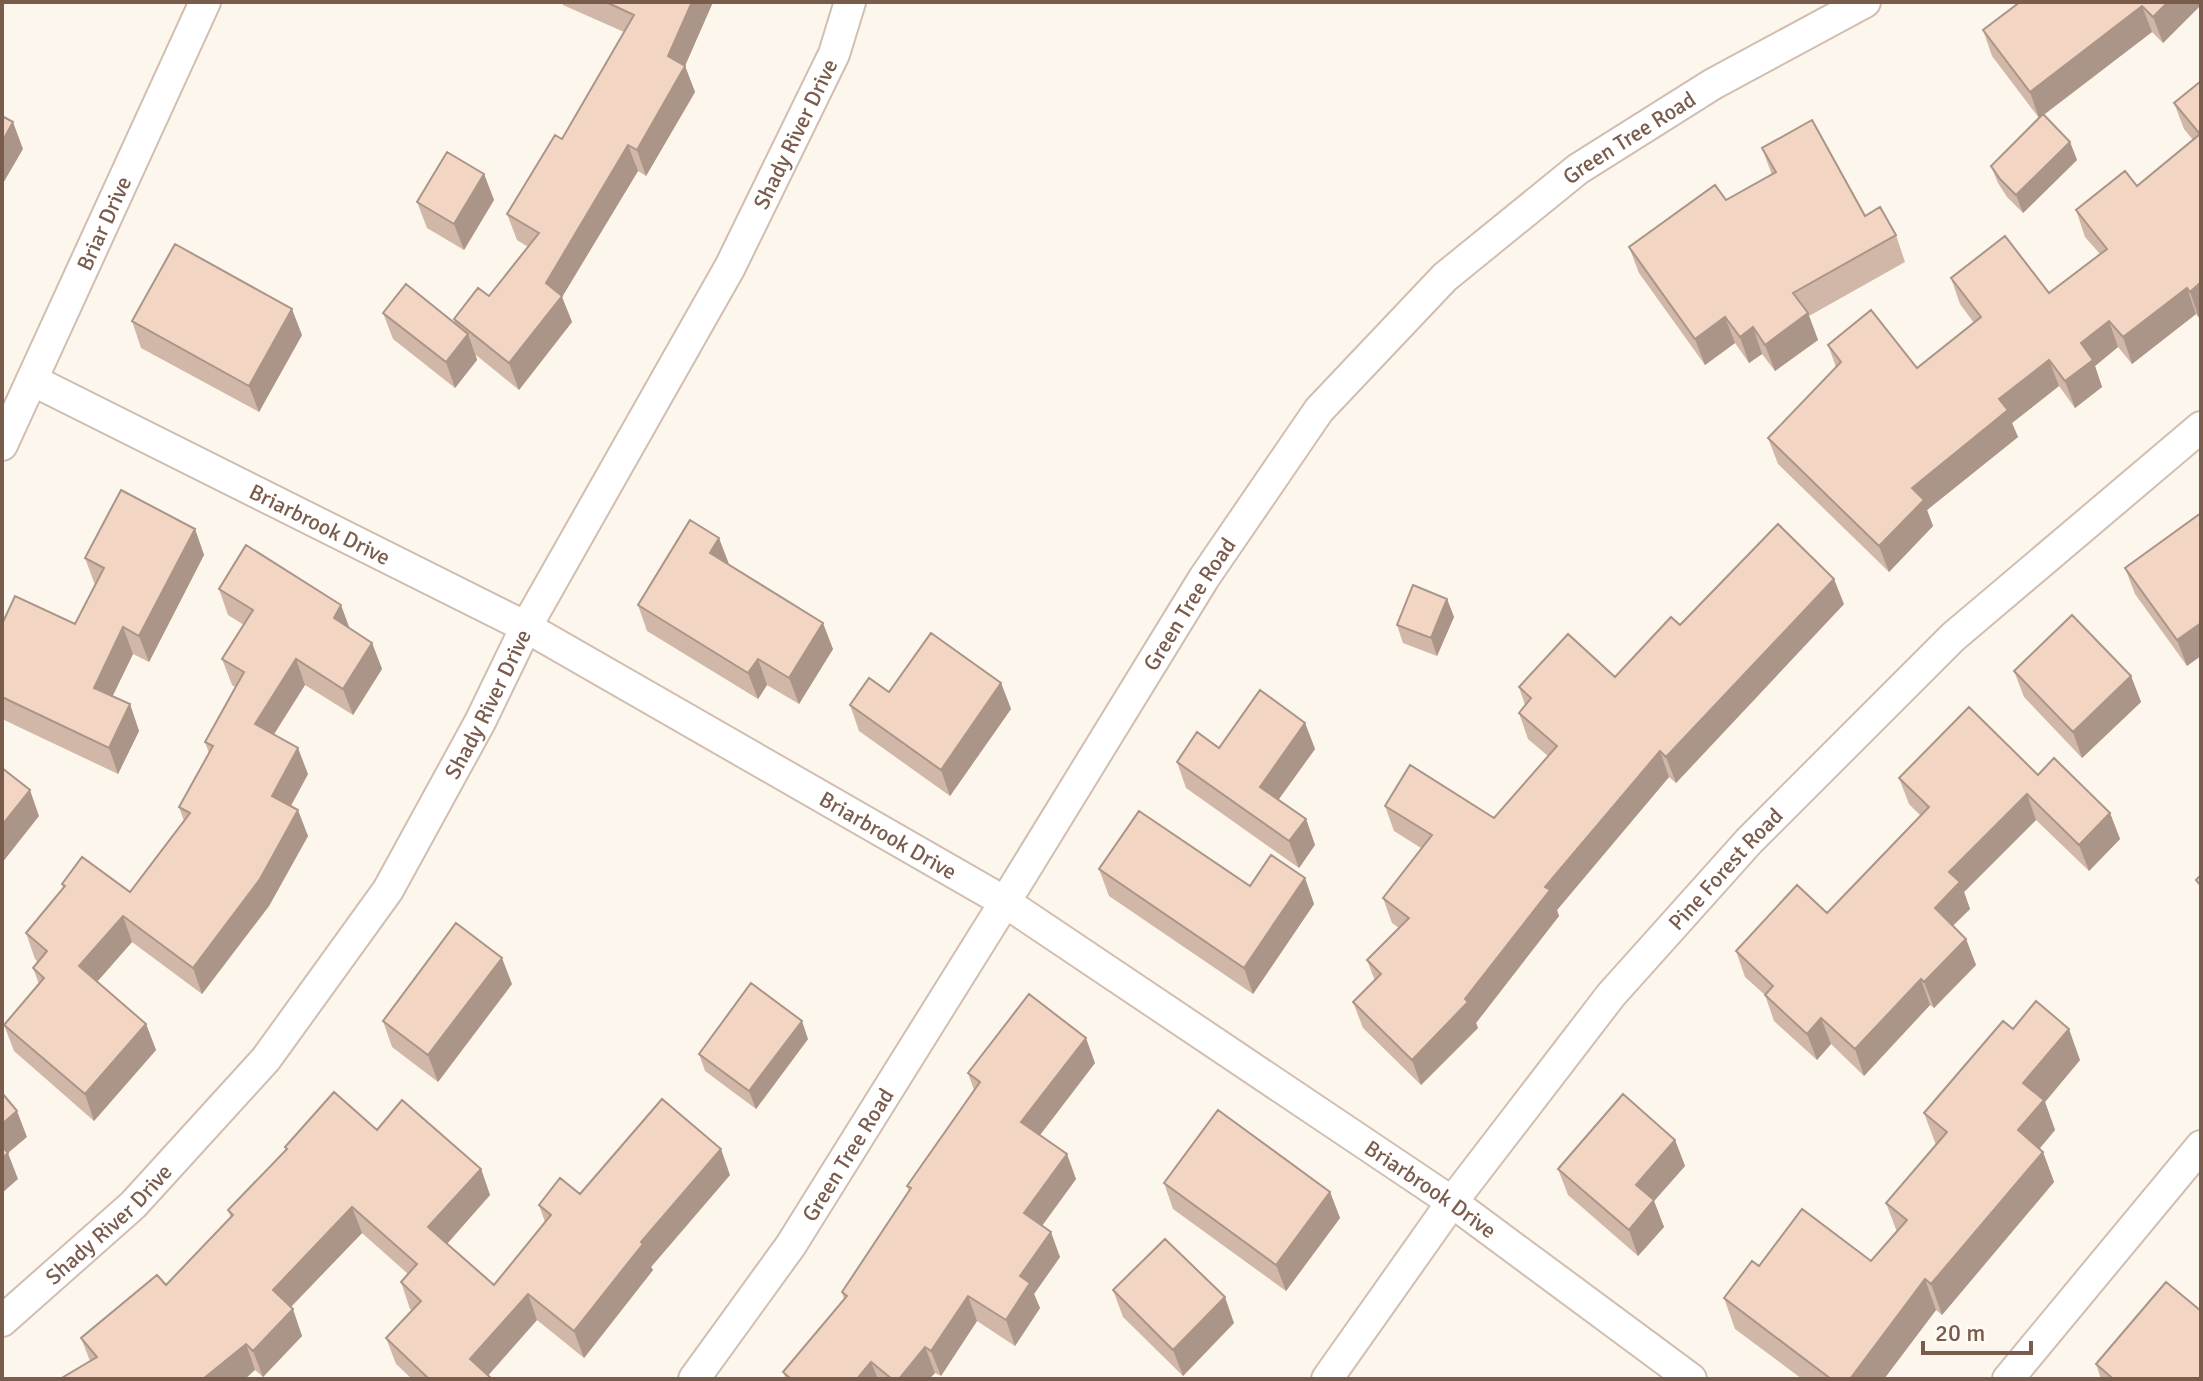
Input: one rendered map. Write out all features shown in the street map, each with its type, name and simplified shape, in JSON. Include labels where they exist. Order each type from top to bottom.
[{"type":"street","name":"Briar Drive","points":[[2,445],[205,2]]},
{"type":"street","name":"Shady River Drive","points":[[2,1321],[133,1205],[266,1059],[388,890],[480,722],[526,627],[730,267],[834,54],[850,2]]},
{"type":"street","name":"Green Tree Road","points":[[694,1379],[791,1245],[1204,578],[1319,410],[1445,277],[1578,169],[1713,84],[1865,2]]},
{"type":"street","name":"Briarbrook Drive","points":[[32,380],[526,627],[1005,902],[1452,1202],[1691,1379]]},
{"type":"street","name":"Pine Forest Road","points":[[1327,1379],[1452,1202],[1611,995],[1749,841],[1953,637],[2201,427]]},
{"type":"street","points":[[2008,1379],[2201,1146]]},
{"type":"building","points":[[606,2],[692,2],[668,56],[685,66],[637,150],[628,145],[546,283],[562,296],[509,363],[454,319],[478,288],[489,296],[539,233],[507,214],[555,135],[562,139],[634,15]]},
{"type":"building","points":[[2020,2],[2168,2],[2153,17],[2142,6],[2030,92],[1983,30]]},
{"type":"building","points":[[2201,81],[2201,282],[2190,292],[2187,288],[2123,337],[2109,321],[2081,343],[2093,360],[2065,381],[2049,360],[1999,399],[2008,410],[1912,488],[1924,500],[1879,546],[1768,438],[1841,362],[1828,345],[1871,310],[1917,368],[1981,317],[1951,278],[2005,236],[2049,293],[2107,249],[2076,210],[2125,171],[2137,186],[2200,134],[2174,103]]},
{"type":"building","points":[[2043,114],[2070,142],[2016,195],[1991,166]]},
{"type":"building","points":[[2,116],[13,122],[2,142]]},
{"type":"building","points":[[1812,120],[1865,216],[1880,207],[1896,235],[1793,293],[1808,313],[1765,345],[1753,327],[1740,337],[1725,317],[1695,339],[1629,247],[1715,185],[1726,200],[1776,172],[1762,148]]},
{"type":"building","points":[[447,152],[484,174],[454,224],[417,202]]},
{"type":"building","points":[[175,244],[292,309],[249,386],[132,321]]},
{"type":"building","points":[[406,284],[468,334],[446,362],[383,313]]},
{"type":"building","points":[[121,490],[195,529],[139,636],[123,627],[94,688],[130,704],[109,748],[2,697],[2,624],[15,596],[75,624],[104,568],[85,558]]},
{"type":"building","points":[[2201,513],[2201,623],[2177,640],[2125,568]]},
{"type":"building","points":[[690,520],[719,538],[710,553],[823,623],[789,678],[758,659],[748,673],[638,605]]},
{"type":"building","points":[[1778,524],[1834,579],[1666,757],[1660,751],[1545,887],[1550,890],[1465,999],[1468,1002],[1412,1060],[1353,1002],[1381,974],[1367,960],[1409,918],[1383,898],[1432,835],[1385,806],[1410,765],[1494,818],[1557,746],[1519,713],[1531,698],[1519,687],[1568,634],[1615,677],[1671,617],[1680,625]]},
{"type":"building","points":[[246,545],[341,605],[334,618],[372,643],[343,689],[296,659],[255,724],[298,748],[272,796],[298,810],[260,879],[193,968],[123,916],[79,966],[146,1024],[85,1094],[4,1025],[44,978],[33,968],[47,951],[26,933],[65,886],[62,884],[82,857],[130,892],[190,813],[179,807],[213,746],[205,742],[244,672],[222,659],[253,610],[219,589]]},
{"type":"building","points":[[1413,585],[1447,599],[1431,638],[1397,625]]},
{"type":"building","points":[[2072,615],[2131,676],[2073,732],[2014,671]]},
{"type":"building","points":[[931,633],[1001,683],[941,770],[850,705],[869,678],[889,692]]},
{"type":"building","points":[[1260,690],[1305,723],[1260,787],[1306,819],[1289,841],[1177,762],[1197,732],[1219,748]]},
{"type":"building","points":[[1969,707],[2038,775],[2054,758],[2110,813],[2079,845],[2027,794],[1949,872],[1960,882],[1935,908],[1966,939],[1924,982],[1921,979],[1855,1049],[1821,1018],[1807,1034],[1765,995],[1773,986],[1736,951],[1797,885],[1827,913],[1929,807],[1899,778]]},
{"type":"building","points":[[2,768],[30,790],[2,825]]},
{"type":"building","points":[[1139,811],[1250,886],[1271,855],[1305,878],[1244,968],[1099,869]]},
{"type":"building","points":[[456,923],[502,958],[428,1055],[383,1021]]},
{"type":"building","points":[[751,983],[802,1021],[749,1091],[699,1054]]},
{"type":"building","points":[[1029,994],[1086,1038],[1021,1122],[1067,1154],[1024,1213],[1051,1232],[1020,1276],[1030,1283],[1006,1320],[968,1296],[931,1351],[925,1347],[899,1379],[892,1379],[871,1362],[857,1379],[791,1379],[783,1372],[847,1296],[842,1292],[911,1188],[907,1186],[980,1082],[968,1073]]},
{"type":"building","points":[[2036,1001],[2069,1029],[2023,1083],[2044,1100],[2018,1130],[2043,1152],[1931,1284],[1925,1279],[1850,1379],[1831,1379],[1724,1298],[1752,1261],[1759,1266],[1802,1209],[1871,1261],[1907,1220],[1886,1203],[1947,1132],[1924,1113],[2003,1021],[2013,1029]]},
{"type":"building","points":[[334,1092],[377,1130],[402,1100],[481,1169],[428,1227],[494,1285],[551,1215],[539,1205],[560,1178],[580,1194],[662,1099],[721,1149],[641,1242],[643,1244],[574,1331],[528,1294],[470,1359],[492,1379],[429,1379],[386,1338],[421,1301],[401,1282],[417,1264],[352,1207],[273,1290],[293,1309],[253,1351],[246,1344],[203,1379],[60,1379],[97,1357],[81,1338],[157,1275],[166,1285],[233,1215],[228,1210],[287,1149],[285,1147]]},
{"type":"building","points":[[2,1093],[17,1111],[2,1124]]},
{"type":"building","points":[[1623,1094],[1675,1140],[1636,1185],[1654,1200],[1629,1230],[1558,1169]]},
{"type":"building","points":[[1218,1110],[1330,1192],[1276,1265],[1164,1183]]},
{"type":"building","points":[[1165,1239],[1225,1297],[1173,1350],[1113,1290]]},
{"type":"building","points":[[2166,1282],[2201,1311],[2201,1379],[2110,1379],[2096,1364]]}]
